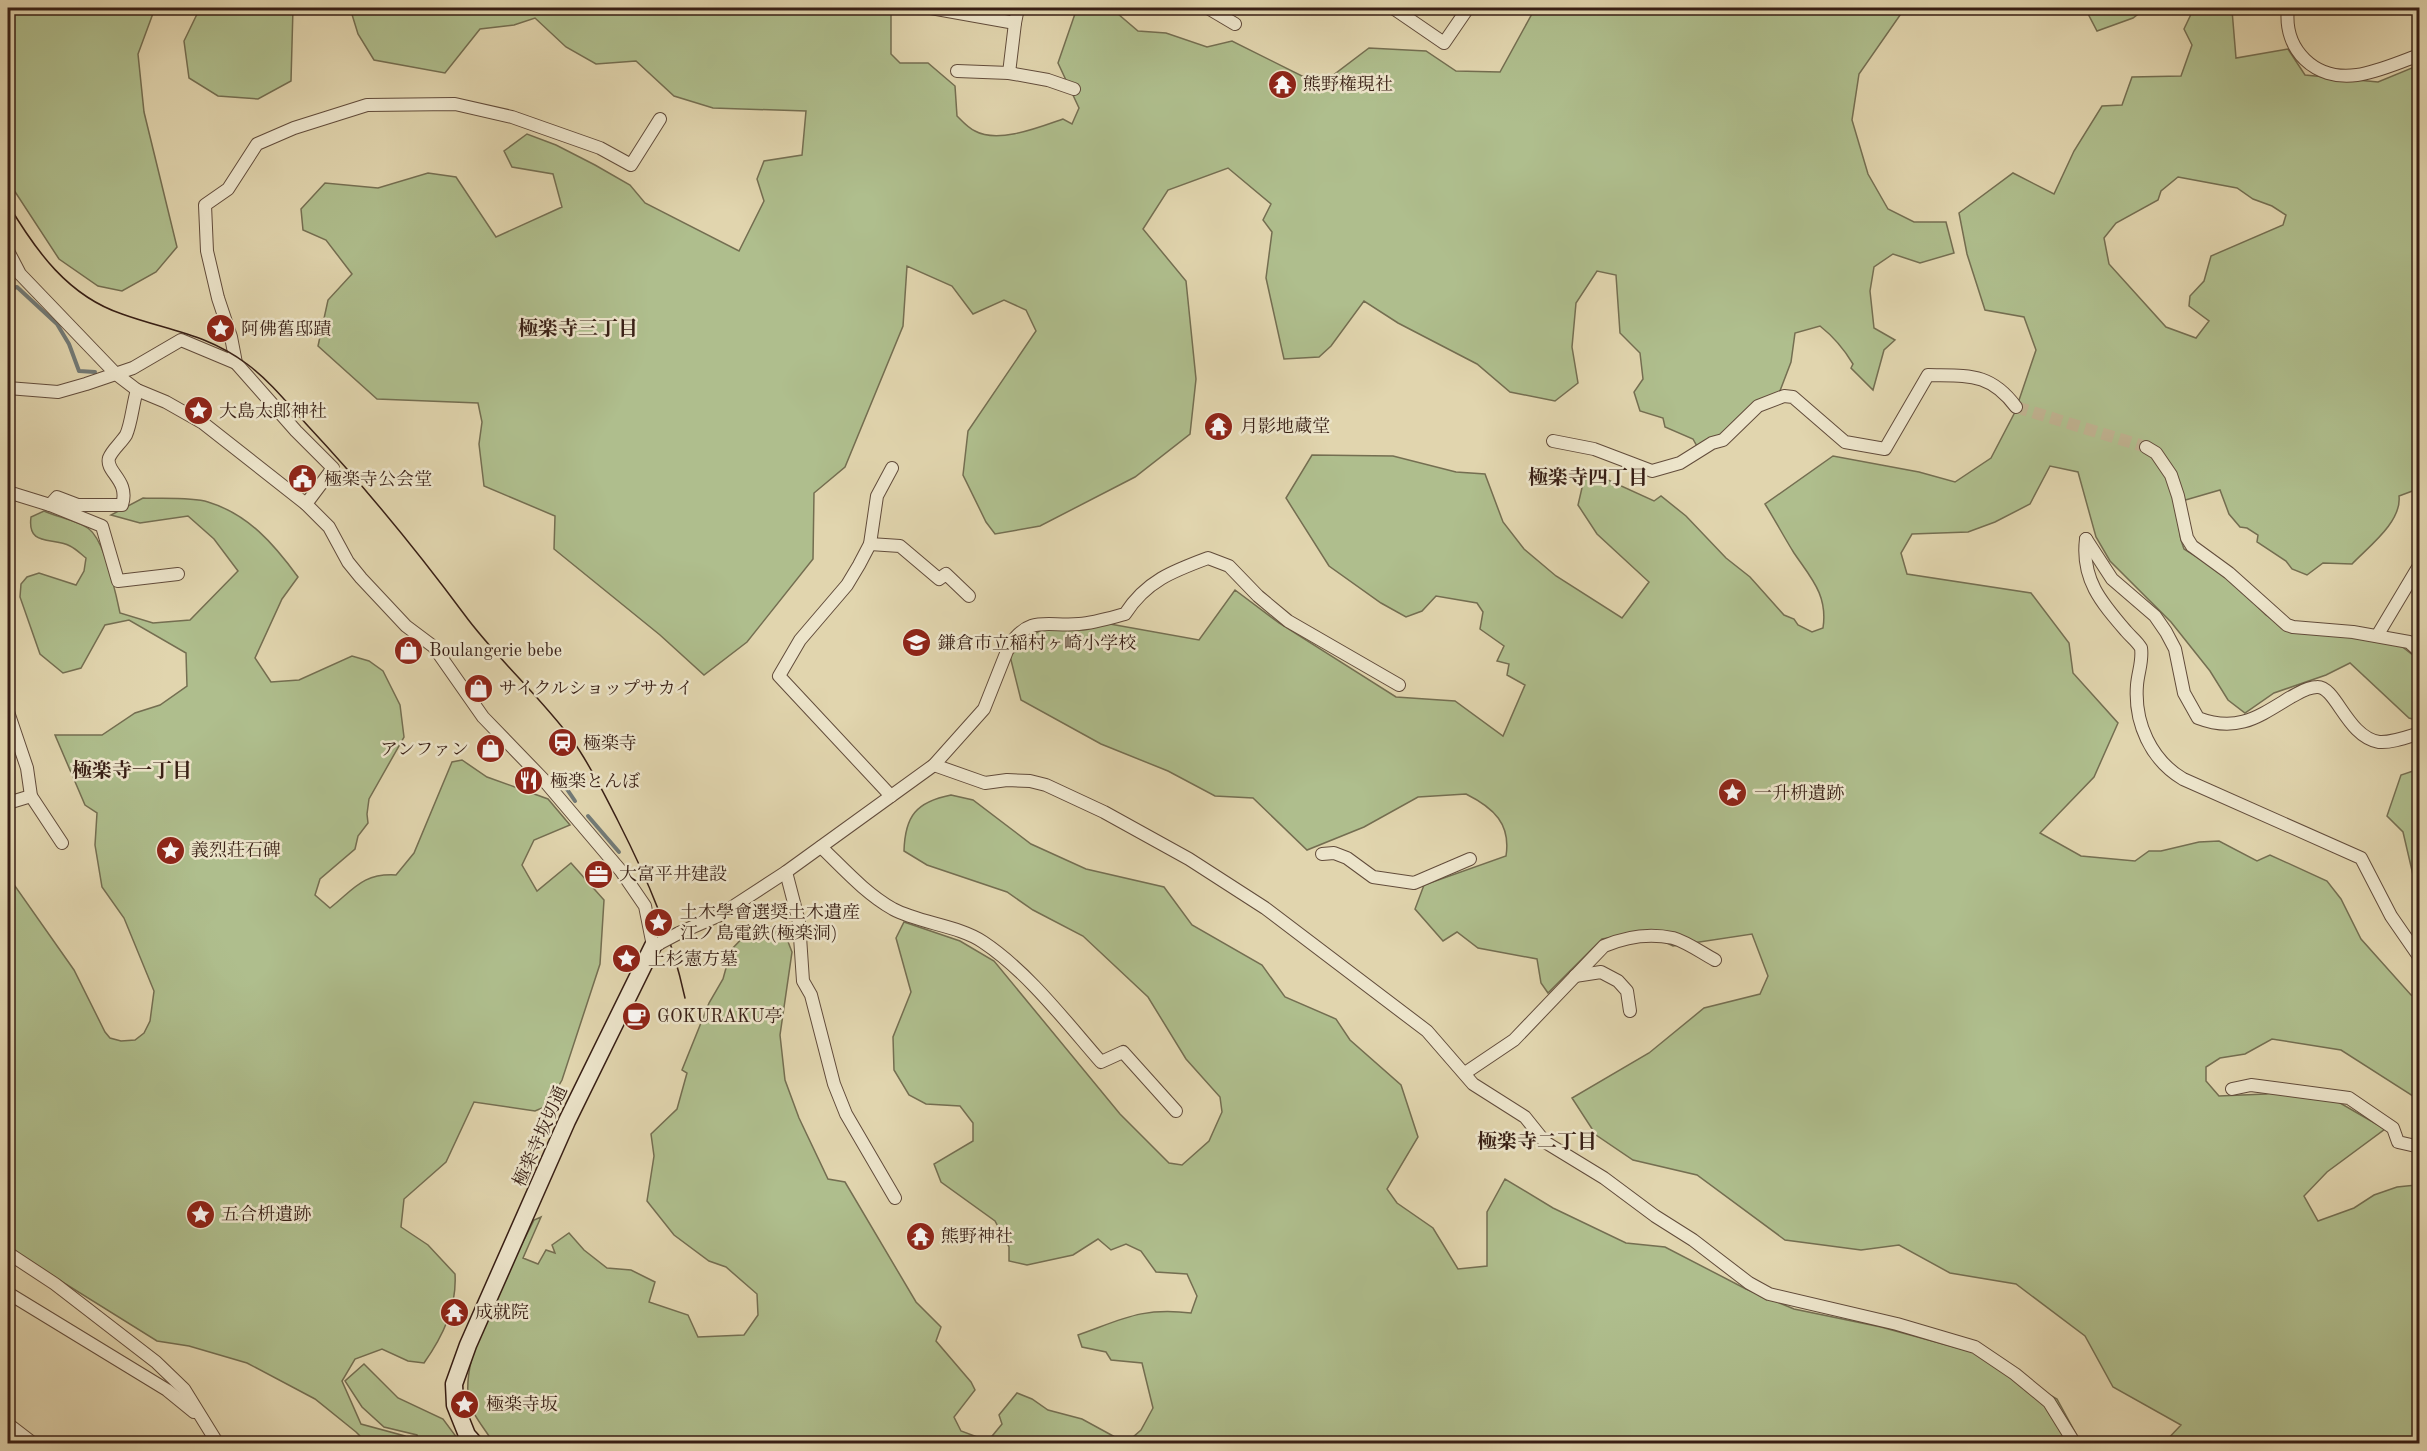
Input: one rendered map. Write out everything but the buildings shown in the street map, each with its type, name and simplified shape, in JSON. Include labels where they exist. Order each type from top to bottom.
[{"type":"street","points":[[931,8],[1016,23]]},
{"type":"street","points":[[1009,73],[1018,8]]},
{"type":"street","points":[[1208,8],[1235,24]]},
{"type":"street","points":[[1393,8],[1444,43],[1468,8]]},
{"type":"street","points":[[2288,8],[2289,31],[2296,50],[2312,68],[2331,74],[2355,76],[2420,55]]},
{"type":"street","points":[[957,71],[1009,73],[1048,80],[1074,89]]},
{"type":"street","points":[[236,363],[207,250],[205,205],[228,189],[258,144],[294,128],[367,105],[455,104],[512,117],[600,148],[631,165],[660,120]]},
{"type":"street","points":[[8,251],[20,274],[116,374],[137,390],[166,402],[203,423],[306,504],[329,526],[348,562],[361,578],[406,626],[434,648],[483,717],[542,778],[621,871],[645,906],[657,944],[720,915],[786,872],[934,765],[984,709],[1010,646],[1021,632],[1036,624],[1079,624],[1125,614],[1135,598],[1166,574],[1208,558],[1229,566],[1258,596],[1288,621],[1399,685]]},
{"type":"street","points":[[8,388],[58,392],[133,368],[181,340],[236,363],[296,431],[333,468],[306,504]]},
{"type":"street","points":[[1553,441],[1594,449],[1652,471],[1680,463],[1712,443],[1723,440],[1758,406],[1784,396],[1793,397],[1845,442],[1885,450],[1928,375],[1985,379],[2005,393],[2016,407]]},
{"type":"street","points":[[50,505],[57,497],[78,505],[103,507],[122,504],[125,495],[121,481],[109,466],[109,458],[127,434],[137,390]]},
{"type":"street","points":[[2146,447],[2156,453],[2171,475],[2187,538],[2192,546],[2229,573],[2287,625],[2409,642],[2420,652]]},
{"type":"street","points":[[891,796],[779,676],[800,640],[847,585],[870,544],[877,496],[892,468]]},
{"type":"street","points":[[8,492],[50,505],[102,526],[118,581],[178,573]]},
{"type":"street","points":[[2420,733],[2391,741],[2380,742],[2368,739],[2348,722],[2324,687],[2315,686],[2303,690],[2242,723],[2212,723],[2198,718],[2184,693],[2175,649],[2166,632],[2155,616],[2112,579],[2086,539],[2084,556],[2088,578],[2141,648],[2137,702],[2144,735],[2156,756],[2170,771],[2184,779],[2361,858],[2391,916],[2420,958]]},
{"type":"street","points":[[870,544],[900,546],[939,579],[946,574],[969,596]]},
{"type":"street","points":[[2377,636],[2420,564]]},
{"type":"street","points":[[8,711],[27,768],[31,796],[62,843]]},
{"type":"street","points":[[934,765],[985,783],[1007,780],[1030,781],[1046,785],[1104,812],[1189,859],[1265,908],[1427,1031],[1473,1084],[1525,1117],[1545,1142],[1604,1178],[1655,1216],[1693,1239],[1749,1283],[1769,1294],[1898,1324],[1975,1347],[2015,1374],[2049,1402],[2075,1443]]},
{"type":"street","points":[[8,803],[31,796]]},
{"type":"street","points":[[821,846],[858,884],[894,910],[981,940],[1004,958],[1041,995],[1101,1062],[1123,1052],[1176,1111]]},
{"type":"street","points":[[1322,854],[1334,853],[1347,858],[1373,877],[1414,883],[1470,859]]},
{"type":"street","points":[[786,872],[799,922],[803,981],[811,995],[834,1084],[846,1114],[895,1198]]},
{"type":"street","points":[[1465,1073],[1514,1040],[1604,946],[1620,939],[1659,937],[1675,939],[1715,960]]},
{"type":"street","name":"極楽寺坂切通","points":[[475,1443],[467,1435],[455,1405],[454,1384],[468,1345],[567,1121],[657,944]]},
{"type":"street","points":[[1575,976],[1600,972],[1618,981],[1627,991],[1630,1011]]},
{"type":"street","points":[[2232,1089],[2251,1085],[2349,1098],[2392,1128],[2398,1142],[2420,1147]]},
{"type":"street","points":[[8,1253],[55,1284],[156,1362],[184,1389],[218,1443]]},
{"type":"street","points":[[8,1293],[167,1389],[200,1417]]},
{"type":"street","points":[[8,1424],[34,1443]]},
{"type":"green space","points":[[8,8],[155,8],[138,54],[144,112],[177,247],[156,272],[122,291],[98,286],[59,259],[8,181]]},
{"type":"green space","points":[[200,8],[293,8],[291,81],[258,99],[218,96],[189,78],[184,41]]},
{"type":"green space","points":[[350,8],[891,8],[891,54],[900,63],[928,63],[955,86],[957,116],[972,130],[984,135],[995,136],[1019,133],[1063,119],[1072,124],[1079,108],[1058,63],[1077,8],[1111,8],[1138,31],[1166,33],[1207,47],[1232,41],[1320,85],[1369,48],[1426,51],[1456,71],[1500,72],[1533,12],[1528,8],[1905,8],[1859,74],[1852,120],[1868,174],[1888,209],[1914,222],[1946,222],[1954,253],[1920,263],[1893,254],[1874,267],[1870,291],[1874,328],[1895,340],[1884,350],[1873,390],[1851,368],[1853,364],[1838,343],[1820,326],[1795,333],[1791,362],[1778,396],[1731,430],[1698,448],[1693,439],[1665,427],[1663,418],[1640,411],[1634,392],[1643,379],[1640,353],[1620,333],[1616,275],[1597,271],[1576,303],[1572,347],[1578,383],[1555,401],[1510,392],[1477,364],[1398,323],[1364,301],[1331,346],[1319,357],[1284,359],[1266,278],[1272,232],[1263,220],[1271,204],[1228,168],[1168,190],[1143,229],[1186,281],[1196,379],[1190,434],[1135,477],[1040,526],[995,534],[986,522],[963,475],[968,431],[1036,331],[1026,310],[1004,300],[973,314],[952,286],[907,266],[903,326],[845,467],[814,493],[813,559],[747,642],[704,675],[660,635],[554,549],[555,516],[484,486],[479,444],[482,422],[478,403],[377,399],[318,346],[328,300],[352,274],[326,240],[303,230],[301,209],[325,183],[378,188],[428,173],[456,177],[496,237],[562,207],[553,174],[512,167],[504,151],[527,134],[556,145],[595,165],[630,185],[645,203],[739,251],[764,201],[757,179],[764,161],[802,155],[806,111],[713,108],[674,96],[636,61],[596,64],[566,47],[535,18],[514,25],[480,29],[445,73],[374,60],[358,34]]},
{"type":"green space","points":[[2085,8],[2146,8],[2133,18],[2097,31]]},
{"type":"green space","points":[[2194,8],[2236,8],[2232,10],[2236,58],[2288,49],[2305,75],[2378,82],[2419,65],[2419,485],[2415,490],[2399,496],[2398,506],[2390,524],[2352,564],[2323,563],[2307,575],[2292,569],[2286,561],[2257,542],[2258,535],[2247,528],[2240,527],[2229,514],[2220,490],[2175,503],[2184,549],[2226,575],[2266,615],[2294,632],[2355,636],[2400,645],[2419,660],[2419,721],[2409,718],[2350,663],[2326,675],[2274,693],[2245,713],[2228,700],[2210,671],[2171,622],[2110,561],[2096,537],[2078,472],[2050,466],[2030,504],[1995,522],[1968,532],[1912,534],[1901,553],[1907,574],[2031,593],[2069,643],[2073,673],[2118,723],[2094,777],[2040,833],[2081,856],[2135,861],[2149,851],[2161,851],[2199,842],[2219,841],[2257,861],[2270,855],[2327,881],[2341,899],[2361,939],[2411,995],[2419,999],[2419,1100],[2341,1050],[2272,1039],[2245,1054],[2220,1058],[2206,1067],[2206,1081],[2219,1096],[2266,1094],[2290,1088],[2328,1096],[2385,1129],[2327,1172],[2304,1196],[2318,1221],[2354,1208],[2374,1195],[2397,1187],[2416,1185],[2419,1191],[2419,1443],[2164,1443],[2181,1425],[2113,1387],[2085,1336],[2016,1284],[1950,1273],[1899,1245],[1861,1250],[1785,1240],[1697,1175],[1633,1160],[1596,1135],[1572,1098],[1649,1053],[1704,1008],[1760,994],[1768,976],[1752,934],[1673,946],[1644,932],[1602,939],[1548,993],[1541,983],[1537,959],[1478,948],[1457,932],[1443,941],[1415,909],[1424,885],[1506,856],[1506,835],[1503,826],[1492,811],[1476,799],[1466,794],[1418,797],[1364,827],[1307,850],[1253,798],[1215,796],[1168,771],[1101,744],[1021,700],[1010,656],[1039,631],[1110,624],[1199,640],[1235,590],[1279,623],[1396,697],[1455,701],[1503,736],[1525,685],[1507,675],[1509,664],[1497,661],[1504,646],[1480,629],[1483,612],[1477,603],[1436,596],[1422,611],[1406,617],[1381,603],[1329,566],[1286,498],[1312,455],[1393,456],[1456,472],[1485,474],[1503,522],[1524,549],[1556,576],[1622,618],[1649,582],[1597,534],[1578,505],[1584,479],[1606,479],[1654,501],[1661,496],[1686,516],[1726,558],[1750,577],[1784,615],[1812,632],[1823,628],[1821,596],[1765,504],[1833,456],[1919,472],[1955,482],[1991,458],[2015,412],[2036,350],[2024,317],[1985,310],[1967,254],[1959,213],[2013,173],[2054,194],[2074,151],[2102,106],[2122,105],[2132,77],[2181,76],[2192,45],[2184,29]],"holes":[[[2178,177],[2237,188],[2253,199],[2272,206],[2286,215],[2283,225],[2211,256],[2204,281],[2190,296],[2189,306],[2209,321],[2196,338],[2166,327],[2109,264],[2104,238],[2116,223],[2158,200],[2161,191]]]},
{"type":"green space","points":[[143,498],[193,499],[208,502],[236,514],[270,542],[298,577],[282,599],[255,658],[271,682],[299,680],[352,656],[369,661],[383,671],[400,705],[404,737],[369,799],[368,823],[358,836],[355,849],[320,879],[315,895],[330,908],[367,880],[385,875],[396,875],[414,853],[452,762],[462,760],[487,777],[548,799],[570,825],[534,840],[522,865],[537,891],[571,863],[604,900],[600,964],[562,1080],[547,1106],[535,1111],[474,1102],[446,1162],[404,1199],[401,1227],[428,1245],[455,1274],[451,1310],[437,1342],[424,1363],[408,1361],[382,1349],[355,1359],[342,1381],[361,1424],[405,1436],[410,1443],[367,1443],[315,1399],[247,1363],[189,1346],[157,1341],[8,1248],[8,876],[74,970],[110,1038],[121,1041],[135,1040],[144,1033],[150,1021],[154,991],[124,918],[102,887],[95,845],[97,813],[85,805],[55,735],[102,735],[135,713],[160,705],[187,686],[186,653],[129,620],[105,625],[81,668],[63,673],[40,654],[20,597],[21,584],[27,577],[39,573],[76,585],[84,571],[86,558],[63,543],[37,537],[33,533],[31,517],[44,511],[89,529],[100,544],[120,613],[153,623],[190,620],[238,571],[214,539],[188,516],[140,523],[111,515]]},
{"type":"green space","points":[[2420,769],[2419,882],[2413,875],[2403,832],[2387,816],[2401,775]]},
{"type":"green space","points":[[951,795],[973,800],[1031,844],[1086,869],[1164,887],[1192,925],[1262,965],[1285,997],[1336,1019],[1350,1040],[1401,1085],[1418,1137],[1387,1189],[1397,1203],[1433,1228],[1458,1269],[1487,1266],[1487,1212],[1505,1179],[1553,1208],[1626,1243],[1665,1247],[1746,1289],[1794,1309],[1881,1327],[1976,1353],[2057,1399],[2081,1443],[494,1444],[478,1421],[469,1402],[469,1375],[473,1354],[489,1310],[534,1220],[541,1217],[523,1258],[538,1264],[546,1250],[555,1253],[552,1245],[569,1233],[584,1250],[607,1268],[631,1270],[655,1282],[649,1302],[688,1315],[698,1337],[744,1335],[758,1315],[757,1294],[726,1267],[709,1261],[674,1235],[647,1201],[654,1156],[651,1134],[677,1109],[687,1073],[682,1070],[709,1003],[723,979],[731,950],[752,928],[782,926],[792,952],[780,1035],[785,1080],[799,1118],[828,1179],[845,1182],[916,1302],[941,1327],[936,1341],[971,1382],[975,1390],[954,1417],[961,1431],[988,1441],[1002,1424],[999,1415],[1017,1393],[1032,1399],[1048,1410],[1082,1419],[1126,1443],[1141,1430],[1153,1408],[1142,1363],[1111,1360],[1106,1352],[1082,1347],[1078,1335],[1121,1319],[1146,1313],[1191,1313],[1197,1296],[1187,1274],[1156,1272],[1141,1251],[1126,1244],[1111,1250],[1098,1239],[1073,1255],[1027,1265],[1009,1261],[1009,1247],[995,1221],[941,1182],[934,1164],[973,1141],[973,1123],[960,1106],[926,1104],[909,1095],[894,1070],[893,1037],[911,992],[896,938],[904,922],[960,941],[994,961],[1120,1114],[1169,1163],[1182,1165],[1209,1141],[1222,1112],[1220,1097],[1186,1059],[1148,997],[1083,936],[1033,910],[1007,892],[927,865],[904,851],[907,828],[915,813],[929,802]]},
{"type":"green space","points":[[364,1364],[398,1398],[443,1419],[457,1438],[465,1443],[420,1443],[417,1435],[384,1427],[362,1407],[345,1381]]},
{"type":"waterway","points":[[8,290],[17,287],[57,324],[69,344],[79,371],[95,372]]},
{"type":"waterway","points":[[558,776],[575,801]]},
{"type":"waterway","points":[[588,816],[619,852]]},
{"type":"tunnel","points":[[2016,407],[2146,447]]},
{"type":"tram line","points":[[8,204],[42,255],[55,270],[85,296],[122,314],[201,339],[247,364],[264,378],[369,494],[477,631],[547,708],[586,760],[649,886],[666,929],[685,998]]},
{"type":"place","name":"熊野権現社","points":[[1282,84]]},
{"type":"place","name":"阿佛舊邸蹟","points":[[220,329]]},
{"type":"place","name":"大島太郎神社","points":[[198,411]]},
{"type":"place","name":"月影地蔵堂","points":[[1219,426]]},
{"type":"place","name":"極楽寺公会堂","points":[[303,479]]},
{"type":"place","name":"鎌倉市立稲村ヶ崎小学校","points":[[917,643]]},
{"type":"place","name":"Boulangerie bebe","points":[[408,650]]},
{"type":"place","name":"サイクルショップサカイ","points":[[478,688]]},
{"type":"place","name":"極楽寺","points":[[562,743]]},
{"type":"place","name":"アンファン","points":[[490,749]]},
{"type":"place","name":"極楽とんぼ","points":[[529,781]]},
{"type":"place","name":"一升枡遺跡","points":[[1733,793]]},
{"type":"place","name":"義烈荘石碑","points":[[170,850]]},
{"type":"place","name":"大富平井建設","points":[[598,874]]},
{"type":"place","name":"土木學會選奨土木遺産 江ノ島電鉄(極楽洞)","points":[[659,922]]},
{"type":"place","name":"上杉憲方墓","points":[[627,959]]},
{"type":"place","name":"GOKURAKU亭","points":[[636,1016]]},
{"type":"place","name":"五合枡遺跡","points":[[200,1214]]},
{"type":"place","name":"熊野神社","points":[[920,1236]]},
{"type":"place","name":"成就院","points":[[454,1312]]},
{"type":"place","name":"極楽寺坂","points":[[465,1404]]},
{"type":"district","name":"極楽寺三丁目","points":[[578,328]]},
{"type":"district","name":"極楽寺四丁目","points":[[1588,477]]},
{"type":"district","name":"極楽寺一丁目","points":[[132,770]]},
{"type":"district","name":"極楽寺二丁目","points":[[1537,1141]]}]
